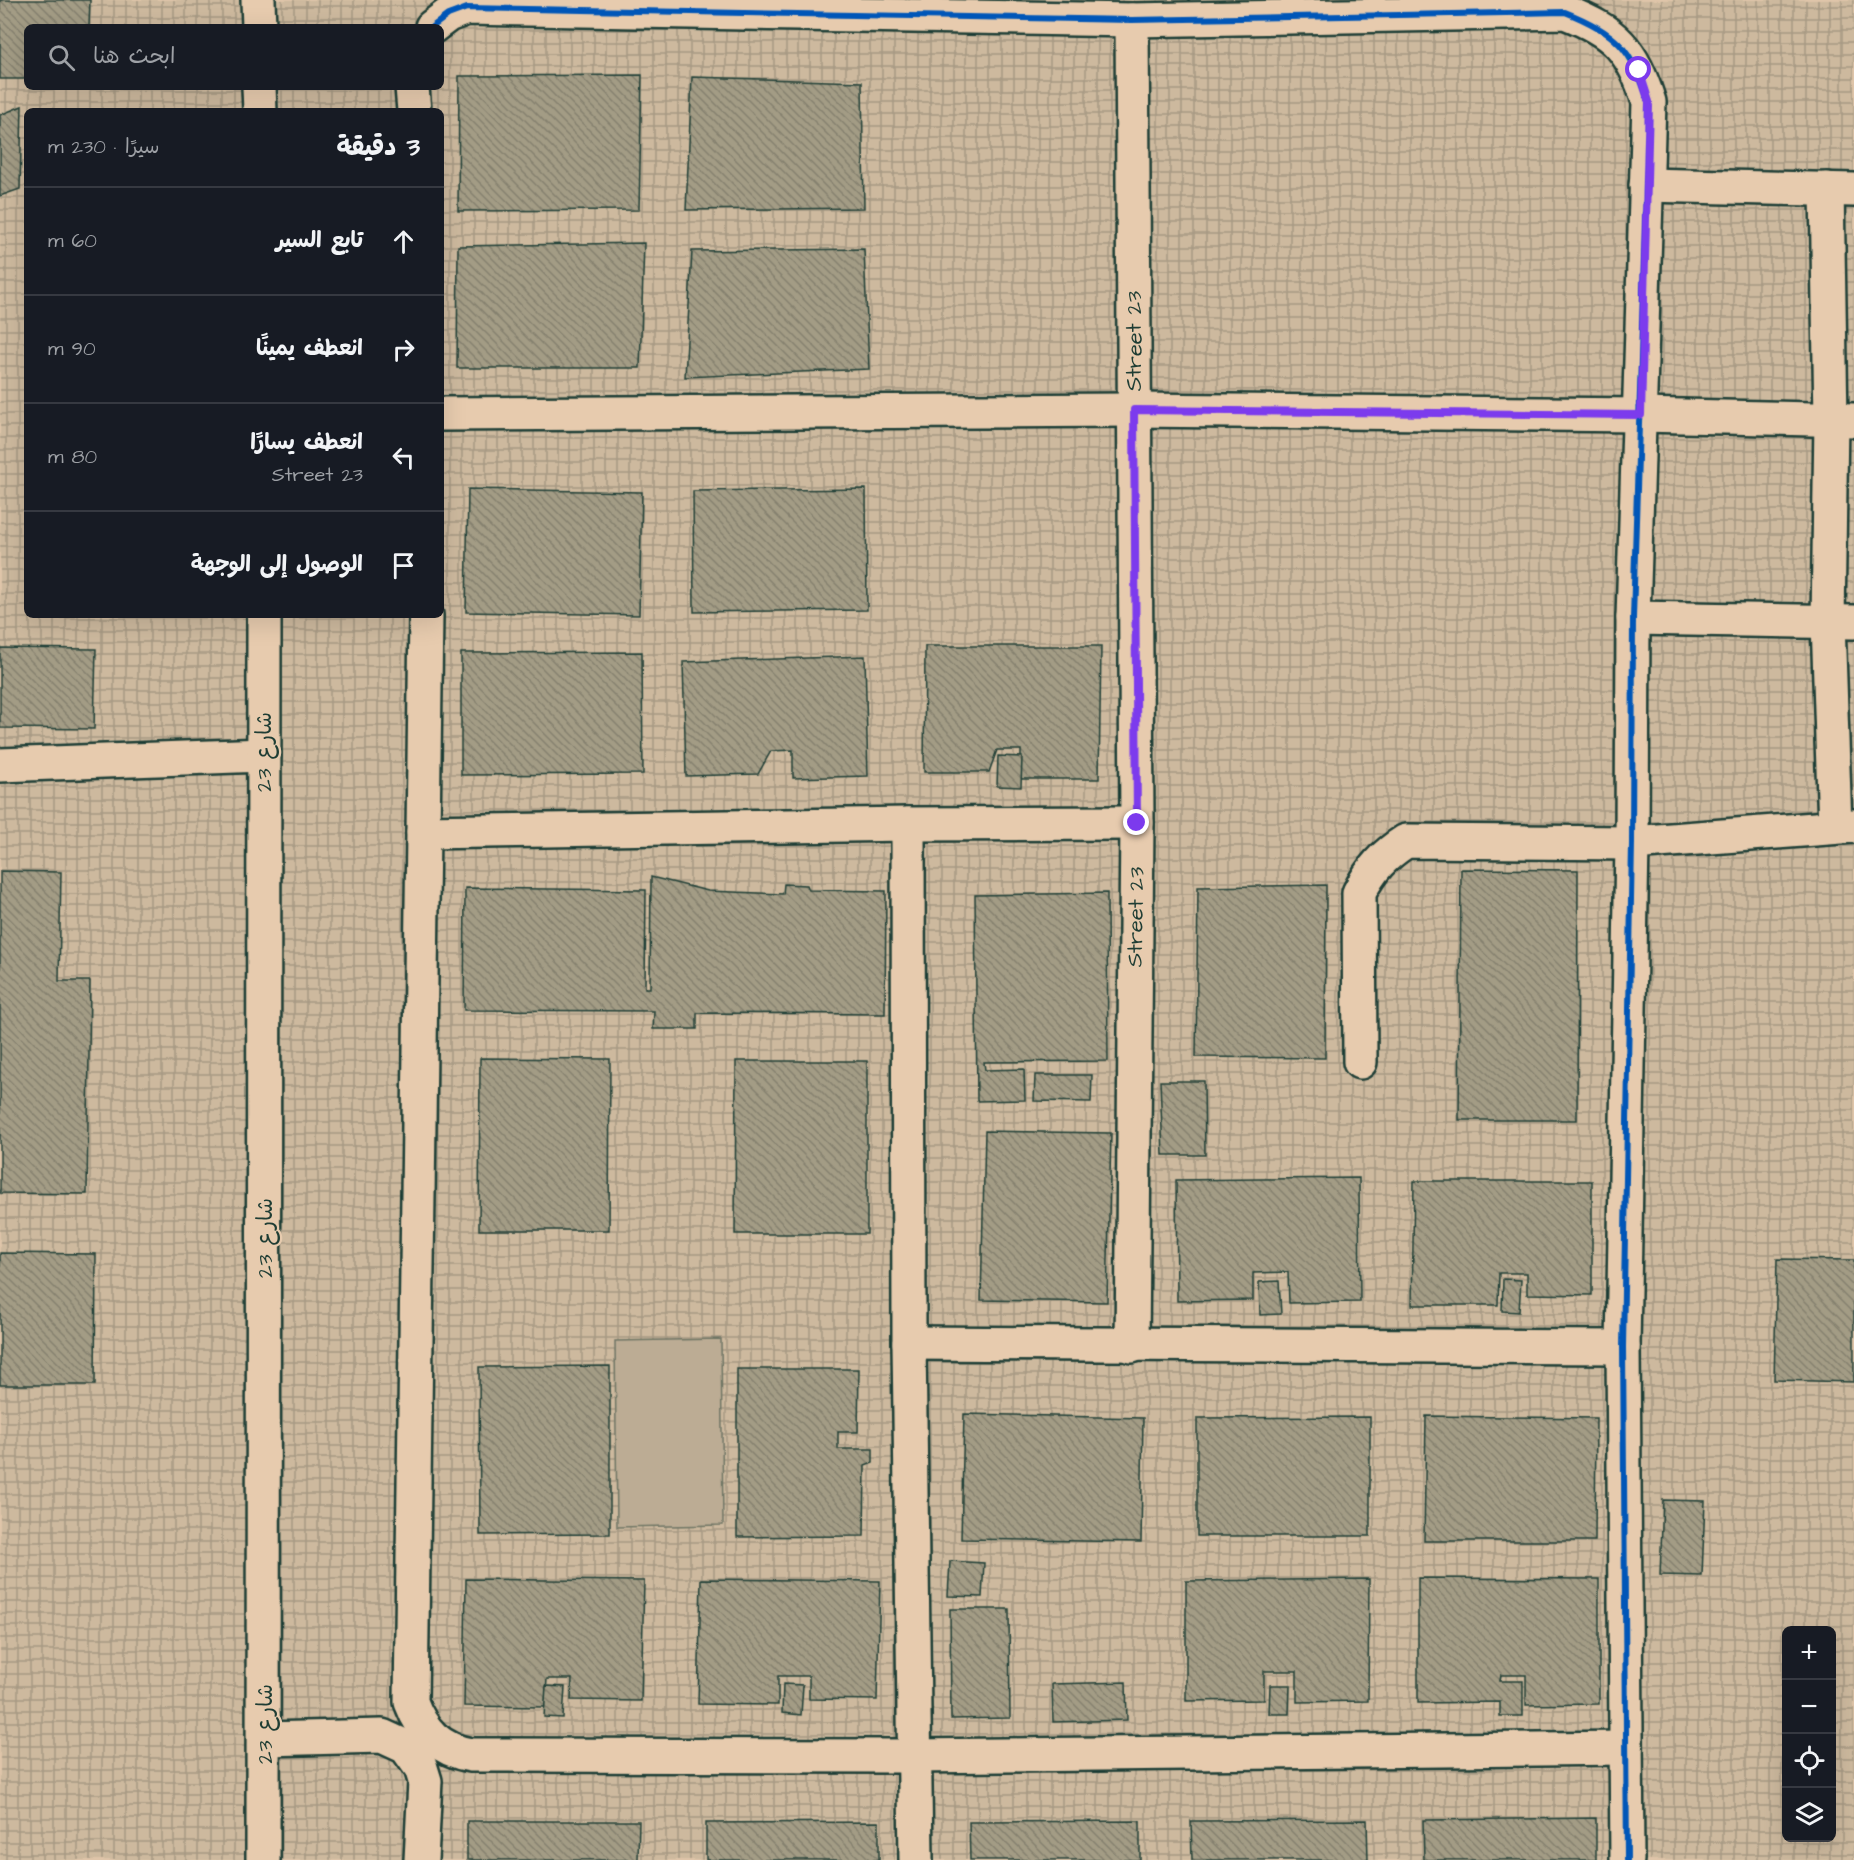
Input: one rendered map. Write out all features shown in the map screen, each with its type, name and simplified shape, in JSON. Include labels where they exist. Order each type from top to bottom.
[{"type":"street","points":[[258,0],[259,24]]},
{"type":"street","points":[[436,24],[447,15],[467,8],[1132,20],[1565,12],[1595,24],[1621,44],[1639,70],[1649,102],[1633,618],[1632,843],[1623,1347],[1627,1860]]},
{"type":"street","name":"Street 23","points":[[1132,20],[1137,823],[1132,1346]]},
{"type":"street","points":[[260,90],[260,108]]},
{"type":"street","points":[[412,90],[414,108]]},
{"type":"street","points":[[1360,1062],[1359,893],[1370,872],[1386,854],[1406,841],[1632,843],[1845,826],[1841,622],[1841,190],[1646,185]]},
{"type":"street","points":[[444,414],[1134,410],[1641,415],[1842,420]]},
{"type":"street","name":"شارع 23","points":[[263,1860],[265,1738],[264,618]]},
{"type":"street","points":[[426,618],[411,1702],[416,1716],[433,1739],[457,1753],[471,1755],[914,1756],[1626,1748]]},
{"type":"street","points":[[1633,618],[1841,622]]},
{"type":"street","points":[[0,765],[264,755]]},
{"type":"street","points":[[423,832],[908,824],[1137,823]]},
{"type":"street","points":[[908,824],[909,1343],[916,1860]]},
{"type":"street","points":[[909,1343],[1623,1347]]},
{"type":"street","points":[[265,1738],[382,1736],[406,1747],[415,1756],[425,1781],[421,1860]]},
{"type":"shaded area","points":[[0,0],[1854,0],[1854,1860],[0,1860]]},
{"type":"shaded area","points":[[721,1339],[723,1525],[617,1527],[615,1341]]},
{"type":"building","points":[[0,0],[90,0],[89,24],[24,24],[24,79],[0,79]]},
{"type":"building","points":[[642,75],[639,210],[458,211],[459,76]]},
{"type":"building","points":[[692,77],[862,82],[864,208],[686,210]]},
{"type":"building","points":[[22,106],[20,189],[0,196],[0,115]]},
{"type":"building","points":[[644,243],[640,368],[457,368],[458,246]]},
{"type":"building","points":[[864,249],[869,369],[685,377],[692,251]]},
{"type":"building","points":[[468,489],[642,492],[639,615],[466,612]]},
{"type":"building","points":[[866,489],[867,610],[694,612],[693,491]]},
{"type":"building","points":[[925,646],[1101,646],[1099,779],[1021,779],[1021,750],[997,750],[989,772],[924,772]]},
{"type":"building","points":[[0,648],[96,649],[94,729],[0,728]]},
{"type":"building","points":[[642,652],[643,774],[461,775],[461,653]]},
{"type":"building","points":[[865,656],[868,776],[793,778],[793,750],[771,751],[758,774],[686,776],[683,662]]},
{"type":"building","points":[[998,756],[1022,757],[1021,787],[997,786]]},
{"type":"building","points":[[1461,869],[1578,870],[1577,1120],[1459,1120]]},
{"type":"building","points":[[0,871],[61,872],[59,981],[90,981],[87,1194],[0,1193]]},
{"type":"building","points":[[651,877],[708,891],[783,894],[784,884],[807,885],[809,890],[886,891],[885,1014],[697,1013],[697,1029],[653,1029],[654,1011],[464,1010],[465,888],[646,890],[645,988],[650,988]]},
{"type":"building","points":[[1326,885],[1325,1058],[1196,1057],[1198,887]]},
{"type":"building","points":[[1107,893],[1108,1061],[984,1062],[985,1070],[1024,1069],[1025,1100],[977,1101],[975,895]]},
{"type":"building","points":[[480,1058],[610,1059],[609,1230],[479,1230]]},
{"type":"building","points":[[736,1061],[867,1061],[867,1234],[735,1234]]},
{"type":"building","points":[[1035,1075],[1092,1075],[1091,1102],[1034,1101]]},
{"type":"building","points":[[1160,1081],[1204,1081],[1205,1155],[1163,1155]]},
{"type":"building","points":[[985,1131],[1111,1133],[1107,1302],[981,1300]]},
{"type":"building","points":[[1359,1178],[1360,1302],[1289,1303],[1288,1272],[1253,1273],[1253,1300],[1177,1301],[1176,1180]]},
{"type":"building","points":[[1414,1181],[1592,1181],[1592,1295],[1527,1294],[1527,1273],[1499,1273],[1498,1305],[1412,1305]]},
{"type":"building","points":[[0,1253],[96,1254],[95,1385],[0,1385]]},
{"type":"building","points":[[1777,1259],[1854,1260],[1854,1382],[1774,1380]]},
{"type":"building","points":[[1503,1279],[1521,1280],[1519,1312],[1502,1311]]},
{"type":"building","points":[[1279,1281],[1281,1314],[1260,1315],[1259,1282]]},
{"type":"building","points":[[610,1366],[610,1534],[480,1535],[479,1367]]},
{"type":"building","points":[[737,1369],[859,1369],[858,1432],[838,1432],[838,1449],[873,1449],[873,1463],[865,1466],[864,1536],[737,1537]]},
{"type":"building","points":[[964,1414],[1143,1418],[1141,1542],[961,1539]]},
{"type":"building","points":[[1426,1416],[1596,1418],[1595,1541],[1424,1541]]},
{"type":"building","points":[[1370,1417],[1370,1536],[1197,1536],[1197,1418]]},
{"type":"building","points":[[1663,1500],[1705,1501],[1702,1576],[1660,1575]]},
{"type":"building","points":[[950,1561],[984,1563],[982,1597],[948,1596]]},
{"type":"building","points":[[1418,1578],[1599,1579],[1599,1704],[1526,1705],[1526,1675],[1501,1675],[1500,1681],[1523,1681],[1523,1716],[1500,1716],[1500,1702],[1418,1703]]},
{"type":"building","points":[[466,1579],[644,1581],[641,1701],[571,1700],[572,1679],[547,1679],[545,1707],[464,1706]]},
{"type":"building","points":[[701,1579],[880,1581],[877,1700],[809,1699],[809,1676],[778,1676],[778,1705],[698,1704]]},
{"type":"building","points":[[1369,1579],[1368,1701],[1297,1702],[1297,1671],[1264,1671],[1264,1700],[1186,1701],[1186,1581]]},
{"type":"building","points":[[950,1609],[1009,1609],[1010,1718],[951,1719]]},
{"type":"building","points":[[1126,1682],[1127,1720],[1053,1722],[1052,1684]]},
{"type":"building","points":[[783,1684],[803,1685],[801,1715],[782,1713]]},
{"type":"building","points":[[1270,1685],[1290,1685],[1289,1714],[1269,1714]]},
{"type":"building","points":[[546,1686],[565,1687],[563,1718],[544,1717]]},
{"type":"building","points":[[1596,1818],[1596,1860],[1424,1860],[1423,1820]]},
{"type":"building","points":[[1367,1820],[1368,1860],[1192,1860],[1191,1821]]},
{"type":"building","points":[[467,1821],[639,1821],[638,1860],[467,1860]]},
{"type":"building","points":[[1140,1821],[1140,1860],[970,1860],[969,1822]]},
{"type":"building","points":[[879,1822],[879,1860],[706,1860],[706,1823]]},
{"type":"cycle path","points":[[436,24],[448,15],[467,8],[1132,20],[1565,12],[1583,19],[1610,35],[1636,68],[1649,102],[1633,618],[1632,843],[1623,1347],[1627,1860]]},
{"type":"route","points":[[1137,823],[1134,410],[1641,415],[1649,102],[1639,70]]}]
